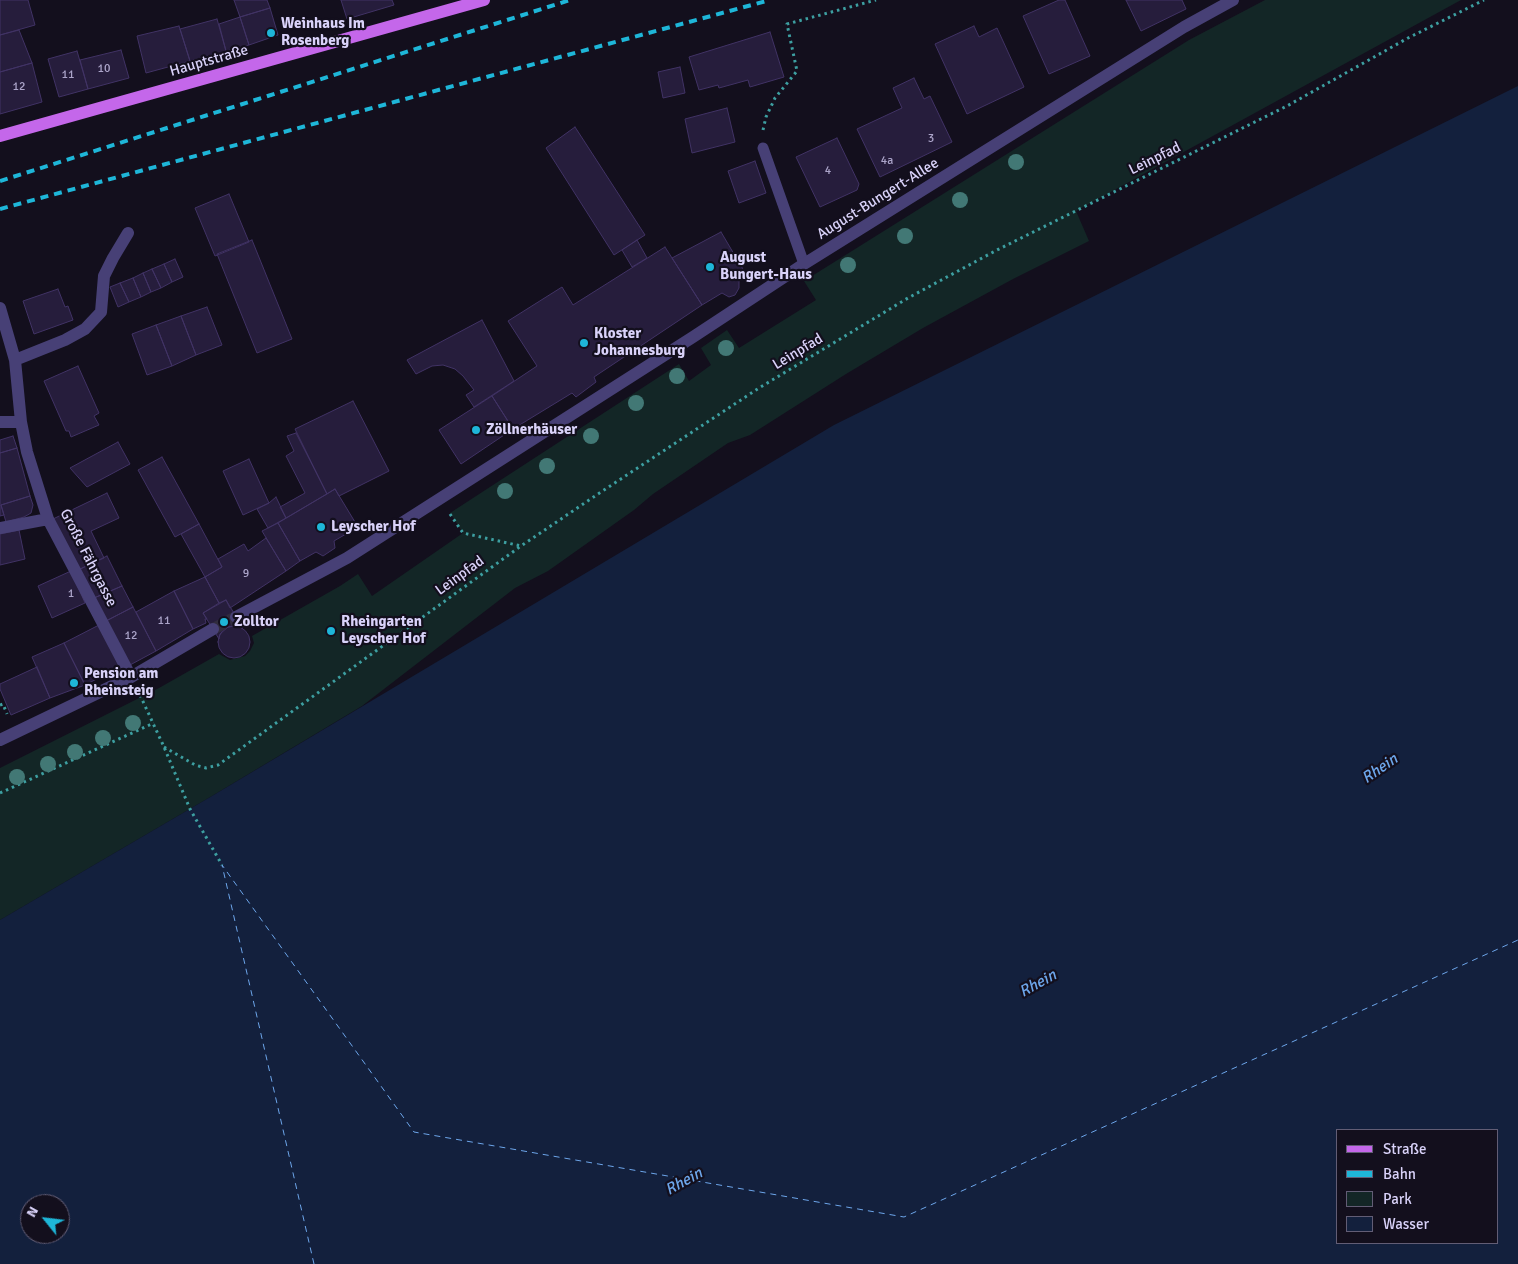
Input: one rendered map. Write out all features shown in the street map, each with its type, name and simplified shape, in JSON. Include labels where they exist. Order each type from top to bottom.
[{"type":"main road","name":"Hauptstraße","points":[[0,136],[484,0]]},
{"type":"street","name":"August-Bungert-Allee","points":[[236,617],[347,558],[804,264],[1184,27],[1233,0]]},
{"type":"street","points":[[15,360],[65,340],[85,329],[101,312],[104,276],[128,233]]},
{"type":"street","name":"Große Fährgasse","points":[[0,308],[15,360],[27,452],[48,519],[130,677]]},
{"type":"street","points":[[0,422],[22,422]]},
{"type":"street","points":[[0,528],[48,519]]},
{"type":"street","points":[[0,740],[130,677],[213,630]]},
{"type":"lane","points":[[764,148],[804,264]]},
{"type":"path","points":[[764,148],[762,132],[766,118],[775,98],[797,71],[787,24],[876,0]]},
{"type":"path","name":"Leinpfad","points":[[164,747],[201,767],[206,768],[218,765],[521,546],[759,388],[908,298],[997,250],[1287,106],[1408,38],[1484,0]]},
{"type":"path","points":[[440,499],[463,533],[521,546]]},
{"type":"path","points":[[130,677],[154,723],[190,809],[222,865]]},
{"type":"path","points":[[0,705],[3,704],[5,708]]},
{"type":"path","points":[[0,793],[154,723]]},
{"type":"green space","points":[[1265,0],[1461,0],[1076,211],[1089,241],[1013,279],[923,328],[750,435],[728,443],[653,494],[634,510],[548,571],[515,588],[362,706],[0,920],[0,768],[159,688],[219,654],[230,660],[245,656],[254,643],[252,636],[358,574],[372,596],[463,533],[450,513],[679,364],[689,381],[711,365],[701,348],[727,330],[739,348],[816,300],[804,281],[1189,40]]},
{"type":"water","name":"Rhein","points":[[1518,86],[1518,1264],[0,1264],[0,920],[212,796],[834,425]]},
{"type":"building","points":[[0,0],[28,0],[35,25],[0,35]]},
{"type":"building","points":[[234,0],[267,0],[270,8],[240,17]]},
{"type":"building","points":[[341,0],[392,0],[394,5],[347,19]]},
{"type":"building","points":[[1059,0],[1065,0],[1090,56],[1049,74],[1023,16]]},
{"type":"building","points":[[1126,0],[1182,0],[1186,9],[1141,31]]},
{"type":"building","points":[[270,8],[278,35],[249,45],[240,17]]},
{"type":"building","points":[[240,17],[249,45],[226,51],[219,24]]},
{"type":"building","points":[[217,19],[226,51],[190,61],[180,29]]},
{"type":"building","points":[[179,26],[190,61],[146,73],[137,36]]},
{"type":"building","points":[[974,26],[979,37],[997,28],[1024,87],[967,114],[935,44]]},
{"type":"building","points":[[19,30],[32,63],[0,72],[0,35]]},
{"type":"building","points":[[770,32],[784,77],[750,87],[748,80],[719,88],[718,85],[699,90],[689,57]]},
{"type":"building","points":[[121,50],[129,78],[88,89],[80,60]]},
{"type":"building","points":[[77,51],[88,89],[59,97],[48,59]]},
{"type":"building","points":[[32,63],[42,102],[0,114],[0,72]]},
{"type":"building","points":[[680,67],[685,93],[663,98],[658,72]]},
{"type":"building","points":[[914,78],[924,99],[930,96],[952,142],[880,177],[857,129],[902,108],[893,88]]},
{"type":"building","points":[[727,108],[735,142],[692,153],[685,119]]},
{"type":"building","points":[[575,127],[645,235],[614,255],[546,148]]},
{"type":"building","points":[[837,138],[859,184],[857,190],[820,207],[796,157]]},
{"type":"building","points":[[755,161],[766,193],[739,203],[728,171]]},
{"type":"building","points":[[229,194],[249,242],[215,256],[195,208]]},
{"type":"building","name":"August Bungert-Haus","points":[[721,232],[747,276],[739,281],[739,288],[735,295],[729,297],[722,293],[702,305],[672,258]]},
{"type":"building","points":[[252,240],[292,339],[257,353],[217,254]]},
{"type":"building","points":[[637,240],[647,258],[632,267],[622,250]]},
{"type":"building","name":"Kloster Johannesburg","points":[[665,247],[702,305],[594,377],[596,382],[576,397],[572,393],[513,429],[492,396],[537,366],[508,321],[562,287],[573,305]]},
{"type":"building","points":[[175,259],[183,277],[172,282],[164,264]]},
{"type":"building","points":[[164,264],[172,282],[161,288],[152,269]]},
{"type":"building","points":[[152,269],[161,288],[151,292],[143,273]]},
{"type":"building","points":[[143,273],[151,292],[141,297],[133,278]]},
{"type":"building","points":[[133,278],[141,297],[129,302],[120,283]]},
{"type":"building","points":[[120,283],[129,302],[118,307],[110,287]]},
{"type":"building","points":[[58,289],[65,307],[68,306],[73,320],[34,334],[23,301]]},
{"type":"building","points":[[207,307],[222,345],[196,355],[181,316]]},
{"type":"building","points":[[181,316],[196,355],[172,366],[156,325]]},
{"type":"building","points":[[482,320],[514,381],[474,407],[466,395],[474,390],[455,369],[443,365],[432,366],[416,374],[407,360]]},
{"type":"building","points":[[156,325],[172,366],[147,375],[132,334]]},
{"type":"building","points":[[78,366],[99,413],[94,416],[99,425],[71,437],[69,431],[66,431],[44,381]]},
{"type":"building","name":"Zöllnerhäuser","points":[[492,396],[513,429],[461,464],[439,430]]},
{"type":"building","points":[[353,401],[389,471],[339,496],[335,489],[327,494],[295,429]]},
{"type":"building","points":[[296,433],[327,494],[286,518],[280,507],[305,493],[286,456],[294,451],[287,436]]},
{"type":"building","points":[[13,436],[17,448],[0,453],[0,440]]},
{"type":"building","points":[[118,442],[130,464],[87,487],[70,468]]},
{"type":"building","points":[[17,448],[30,496],[1,505],[4,515],[0,516],[0,453]]},
{"type":"building","points":[[162,457],[199,524],[175,537],[138,470]]},
{"type":"building","points":[[249,459],[269,503],[243,515],[223,471]]},
{"type":"building","points":[[335,489],[358,527],[334,541],[335,548],[323,556],[316,552],[300,561],[278,523]]},
{"type":"building","points":[[107,493],[119,518],[91,531],[104,558],[78,570],[53,519]]},
{"type":"building","points":[[30,496],[33,505],[31,513],[6,522],[1,505]]},
{"type":"building","points":[[276,497],[286,518],[268,528],[257,509]]},
{"type":"building","points":[[278,523],[300,561],[286,571],[262,531]]},
{"type":"building","points":[[199,524],[222,567],[205,577],[181,534]]},
{"type":"building","points":[[19,530],[25,559],[0,565],[0,534]]},
{"type":"building","points":[[266,538],[286,571],[230,608],[226,600],[219,603],[205,577],[222,567],[218,559],[244,544],[248,551]]},
{"type":"building","points":[[107,556],[122,586],[94,598],[78,570]]},
{"type":"building","points":[[71,571],[85,603],[52,618],[38,586]]},
{"type":"building","points":[[205,577],[219,603],[203,613],[207,619],[205,619],[206,623],[193,629],[174,591]]},
{"type":"building","points":[[122,586],[133,607],[106,621],[94,598]]},
{"type":"building","points":[[174,591],[193,629],[156,651],[136,612]]},
{"type":"building","name":"Zolltor","points":[[226,600],[243,628],[228,627],[220,634],[219,639],[203,613]]},
{"type":"building","points":[[133,607],[156,651],[130,665],[106,621]]},
{"type":"building","points":[[99,625],[120,667],[85,685],[64,643]]},
{"type":"building","points":[[234,626],[240,627],[245,631],[249,636],[249,648],[245,653],[240,657],[234,658],[228,657],[223,653],[219,648],[218,642],[219,636],[223,631],[228,627]]},
{"type":"building","points":[[64,643],[85,685],[50,698],[32,657]]},
{"type":"building","points":[[37,667],[50,698],[11,715],[0,689],[0,684]]},
{"type":"ferry route","points":[[314,1264],[222,865],[414,1132],[904,1217],[1518,940]]},
{"type":"tunnel","points":[[213,629],[236,617]]},
{"type":"railway","points":[[0,181],[570,0]]},
{"type":"railway","points":[[0,209],[770,0]]},
{"type":"place","name":"Weinhaus Im Rosenberg","points":[[271,33]]},
{"type":"place","name":"August Bungert-Haus","points":[[710,267]]},
{"type":"place","name":"Kloster Johannesburg","points":[[584,343]]},
{"type":"place","name":"Zöllnerhäuser","points":[[476,430]]},
{"type":"place","name":"Leyscher Hof","points":[[321,527]]},
{"type":"place","name":"Zolltor","points":[[224,622]]},
{"type":"place","name":"Rheingarten Leyscher Hof","points":[[331,631]]},
{"type":"place","name":"Pension am Rheinsteig","points":[[74,683]]}]
